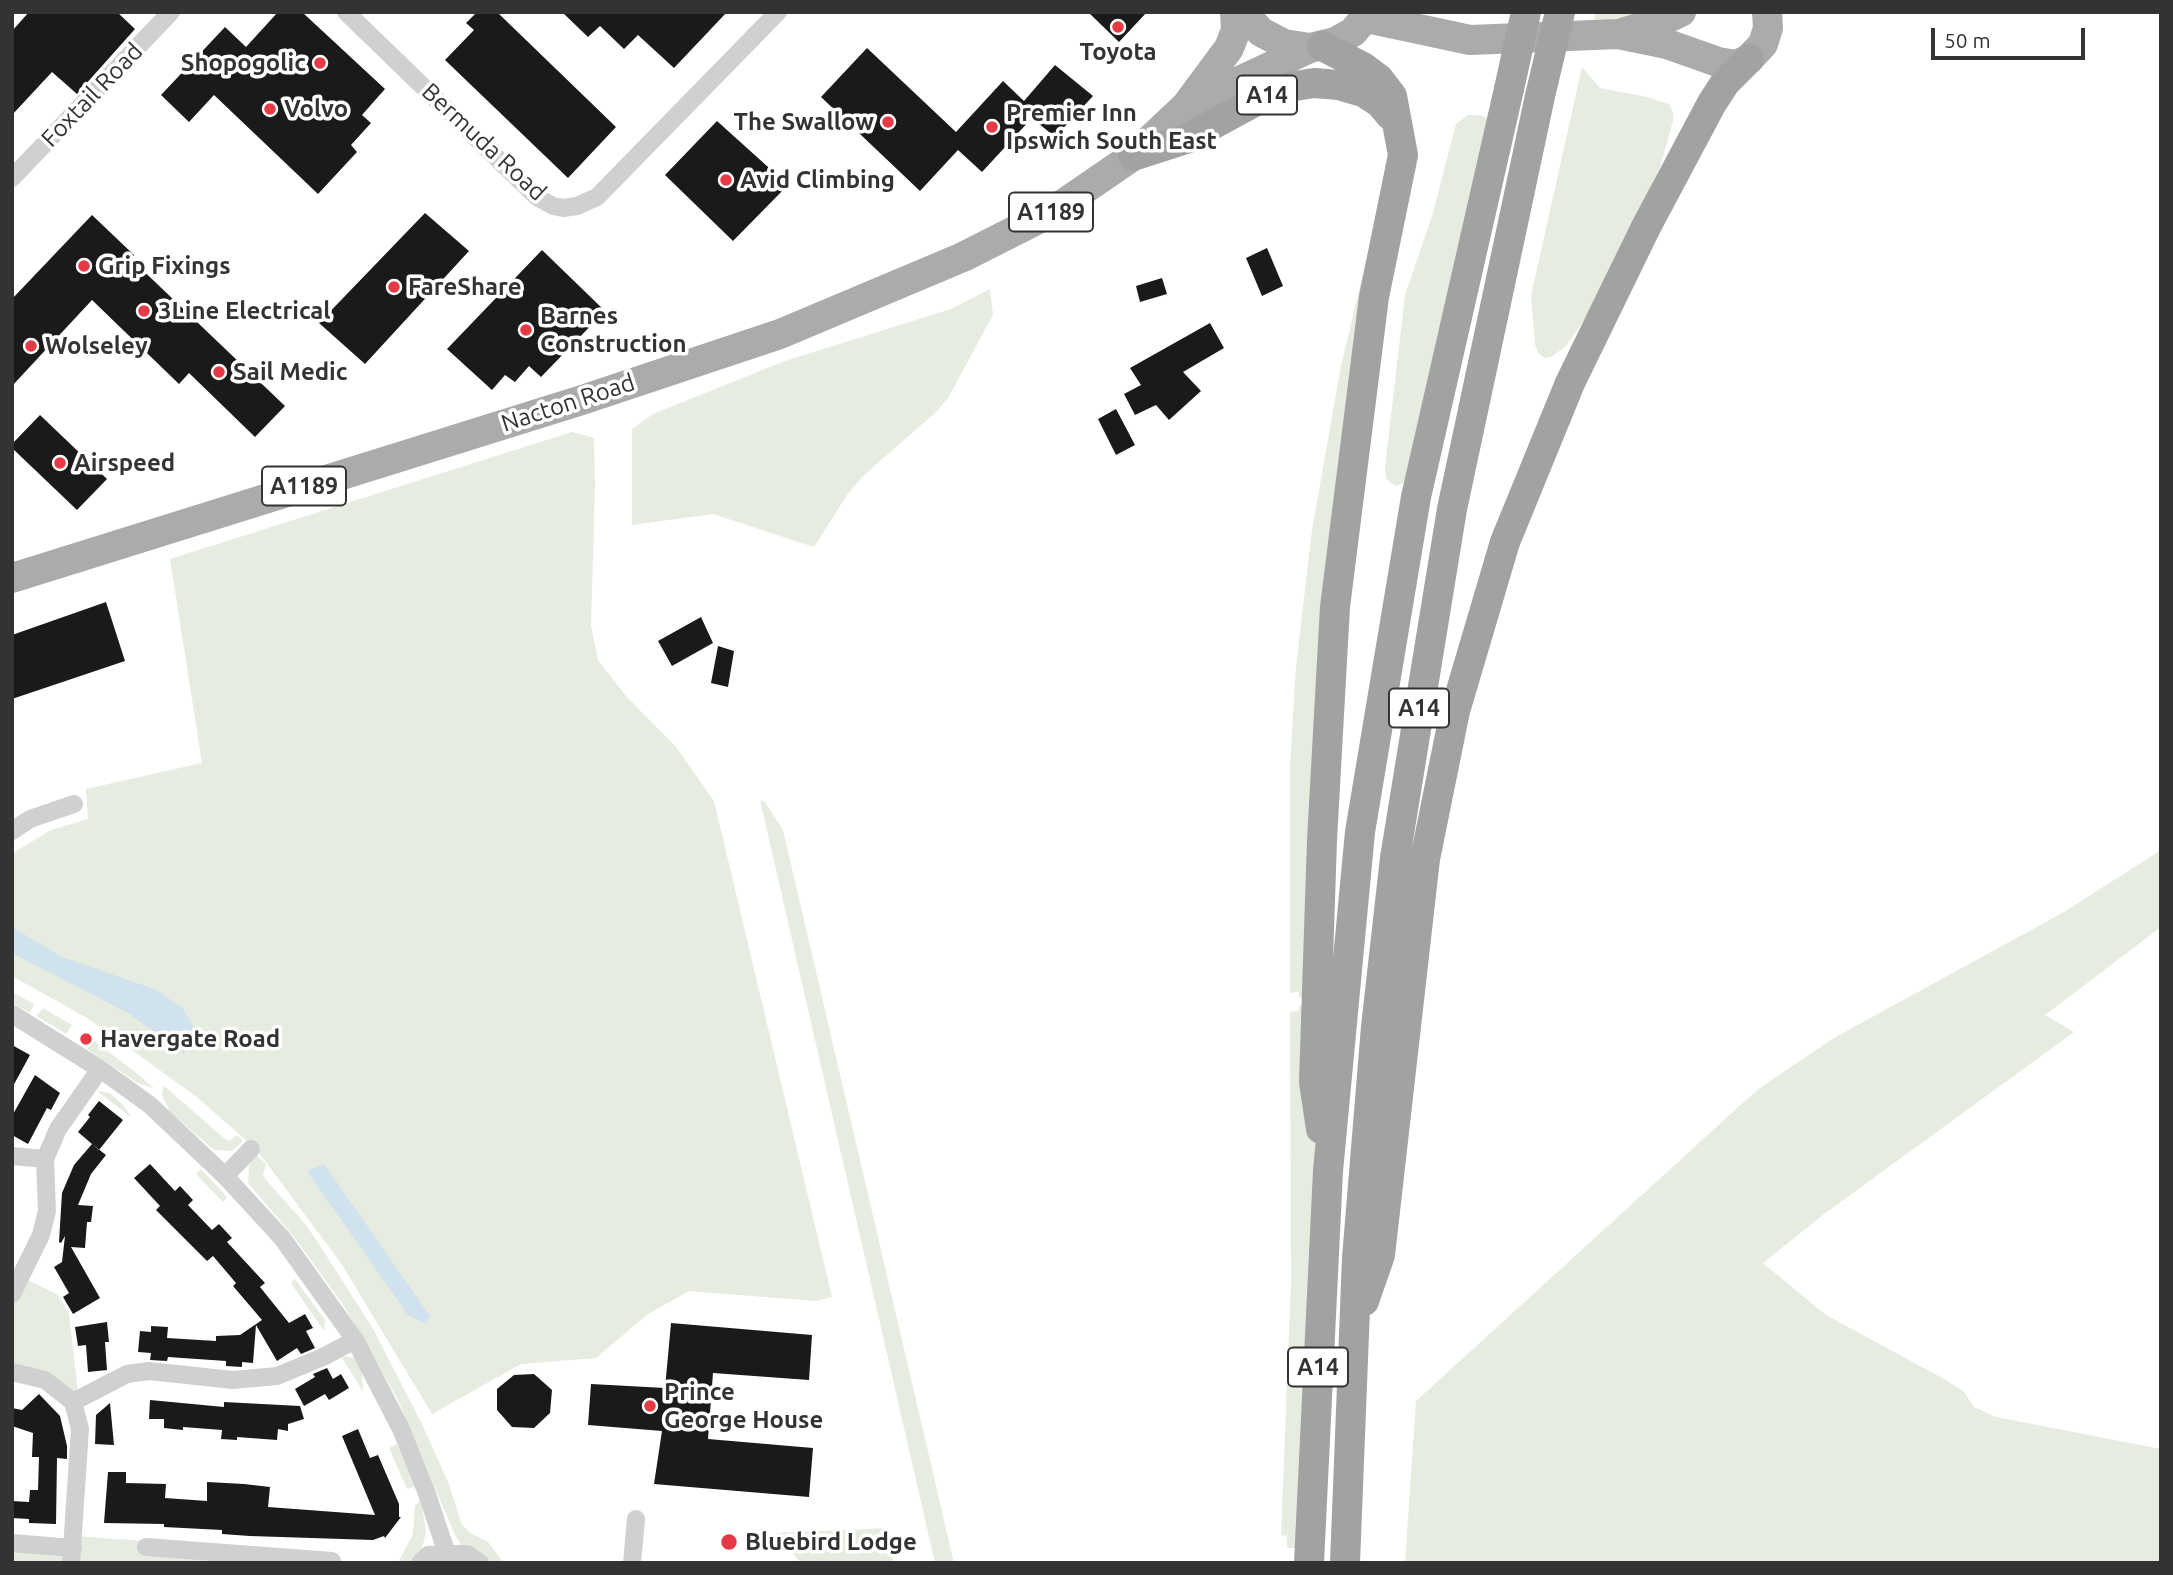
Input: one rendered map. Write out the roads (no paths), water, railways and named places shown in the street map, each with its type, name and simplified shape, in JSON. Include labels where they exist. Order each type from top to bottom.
[{"type":"highway","name":"A14","points":[[1309,1563],[1328,1171],[1360,832],[1413,510],[1526,12]]},
{"type":"highway","name":"A14","points":[[1345,1563],[1357,1258],[1376,1027],[1395,858],[1452,509],[1560,12]]},
{"type":"highway","name":"A14","points":[[1316,47],[1363,67],[1379,79],[1392,96],[1403,155],[1374,297],[1335,607],[1322,840],[1314,1082],[1328,1171]]},
{"type":"highway","name":"A14","points":[[1355,1328],[1380,1255],[1426,859],[1455,711],[1505,542],[1570,383],[1646,228],[1712,103],[1725,83],[1749,59]]},
{"type":"highway","name":"A14","points":[[1133,156],[1186,139],[1267,95],[1289,87],[1314,83],[1339,85],[1363,92],[1380,103],[1399,126]]},
{"type":"main road","name":"Nacton Road","points":[[17,575],[602,393],[780,334],[963,257],[1050,213],[1133,156],[1186,106],[1229,48],[1236,30],[1235,12]]},
{"type":"main road","points":[[1243,12],[1261,32],[1284,44],[1316,47]]},
{"type":"main road","points":[[1434,12],[1470,40]]},
{"type":"main road","points":[[1618,34],[1681,12]]},
{"type":"main road","points":[[1368,15],[1470,40],[1618,34],[1667,44],[1718,62],[1736,65],[1749,59],[1763,44],[1768,29],[1767,12]]},
{"type":"main road","name":"Nacton Road","points":[[1186,106],[1316,47],[1335,42],[1353,32],[1368,15]]},
{"type":"street","name":"Foxtail Road","points":[[12,178],[171,12]]},
{"type":"street","name":"Bermuda Road","points":[[346,12],[537,197],[563,208],[577,206],[597,197],[778,12]]},
{"type":"street","points":[[12,831],[30,819],[74,804]]},
{"type":"street","points":[[12,1014],[100,1069],[150,1105],[225,1176],[282,1238],[355,1340],[401,1429],[447,1554]]},
{"type":"street","points":[[12,1294],[41,1235],[47,1211],[45,1159],[58,1129],[100,1069]]},
{"type":"street","points":[[225,1176],[251,1149]]},
{"type":"street","points":[[12,1156],[45,1159]]},
{"type":"street","points":[[73,1402],[127,1374],[149,1371],[233,1380],[277,1376],[355,1340]]},
{"type":"street","points":[[12,1372],[45,1380],[73,1402],[80,1429],[72,1555],[12,1543]]},
{"type":"street","points":[[632,1563],[636,1519]]},
{"type":"street","points":[[146,1548],[235,1558],[332,1561]]},
{"type":"street","points":[[420,1563],[428,1555],[447,1554],[467,1554],[480,1563]]},
{"type":"water","points":[[12,927],[62,957],[157,990],[183,1009],[202,1041],[183,1053],[128,1013],[12,953]]},
{"type":"water","points":[[324,1164],[430,1316],[426,1324],[408,1315],[307,1171]]},
{"type":"place","name":"Toyota","points":[[1118,27]]},
{"type":"place","name":"Shopogolic","points":[[320,63]]},
{"type":"place","name":"Volvo","points":[[270,109]]},
{"type":"place","name":"The Swallow","points":[[888,122]]},
{"type":"place","name":"Premier Inn Ipswich South East","points":[[992,127]]},
{"type":"place","name":"Avid Climbing","points":[[726,180]]},
{"type":"place","name":"Grip Fixings","points":[[84,266]]},
{"type":"place","name":"FareShare","points":[[394,287]]},
{"type":"place","name":"3Line Electrical","points":[[144,311]]},
{"type":"place","name":"Barnes Construction","points":[[526,330]]},
{"type":"place","name":"Wolseley","points":[[31,346]]},
{"type":"place","name":"Sail Medic","points":[[219,372]]},
{"type":"place","name":"Airspeed","points":[[60,463]]},
{"type":"place","name":"Havergate Road","points":[[86,1039]]},
{"type":"place","name":"Prince George House","points":[[650,1406]]},
{"type":"place","name":"Bluebird Lodge","points":[[729,1542]]}]
